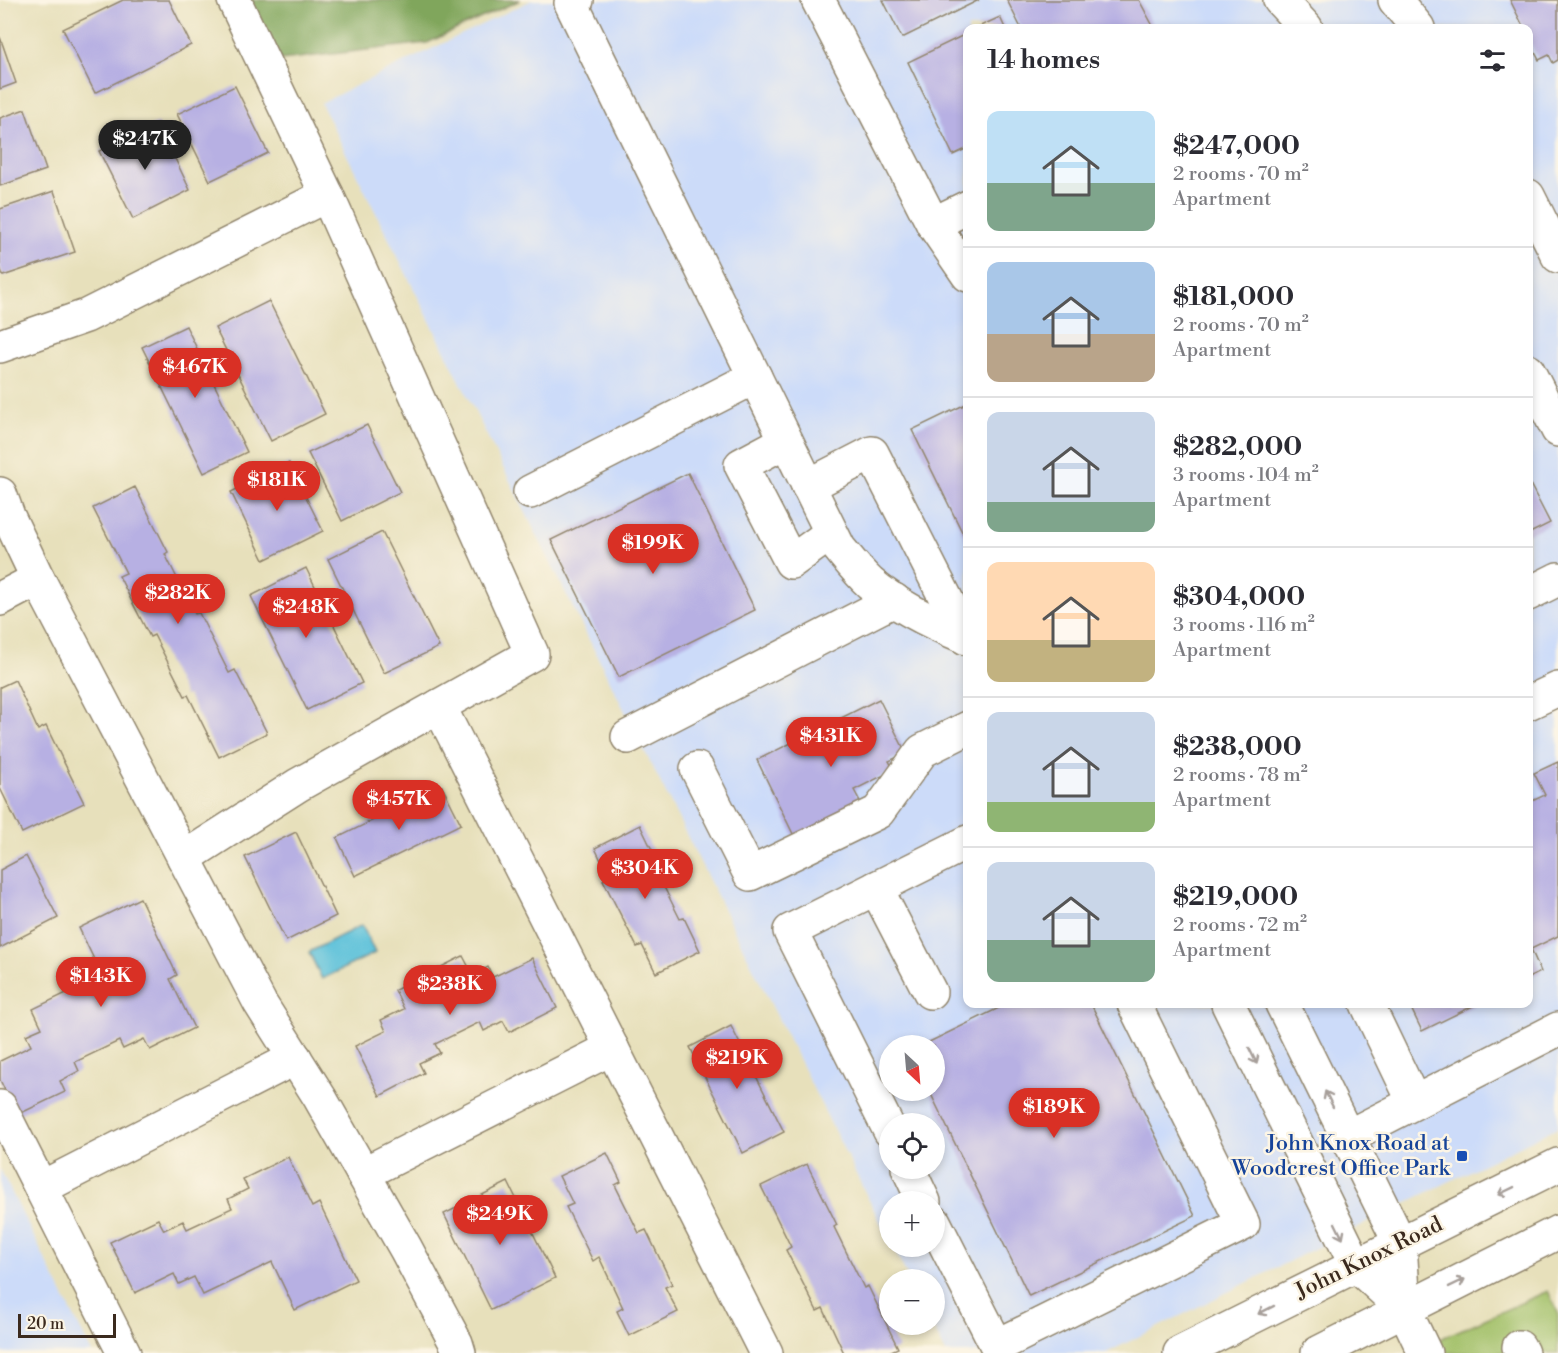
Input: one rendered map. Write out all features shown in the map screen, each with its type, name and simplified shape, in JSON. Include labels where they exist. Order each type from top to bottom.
[{"type":"street","points":[[184,858],[298,785],[532,654],[327,195],[234,0]]},
{"type":"street","points":[[577,0],[572,3],[839,548],[870,583],[938,626],[963,636]]},
{"type":"street","points":[[818,0],[933,224],[963,268]]},
{"type":"street","points":[[1395,0],[1415,24]]},
{"type":"street","points":[[0,346],[86,316],[327,195]]},
{"type":"street","points":[[1533,206],[1558,256]]},
{"type":"street","points":[[933,224],[963,209]]},
{"type":"street","points":[[530,492],[755,377]]},
{"type":"street","points":[[1533,381],[1558,430]]},
{"type":"street","points":[[786,441],[741,465],[791,562],[831,533]]},
{"type":"street","points":[[808,486],[872,453],[963,630]]},
{"type":"street","points":[[0,494],[38,579],[260,1003],[320,1098],[429,1291],[459,1353]]},
{"type":"street","points":[[0,599],[38,579]]},
{"type":"street","points":[[1533,592],[1558,579]]},
{"type":"street","points":[[628,737],[894,600]]},
{"type":"street","points":[[1533,701],[1558,689]]},
{"type":"street","points":[[439,706],[766,1353]]},
{"type":"street","points":[[697,770],[750,874],[878,812],[922,751],[963,730]]},
{"type":"street","points":[[881,1113],[790,931],[876,888],[963,851]]},
{"type":"street","points":[[876,888],[930,992]]},
{"type":"street","points":[[945,1244],[996,1346],[1244,1224],[1136,1008]]},
{"type":"street","points":[[1230,1008],[1356,1265],[1404,1309],[1425,1353]]},
{"type":"street","points":[[1284,1008],[1400,1243],[1404,1309]]},
{"type":"street","points":[[1368,1008],[1414,1102]]},
{"type":"street","points":[[1347,1137],[1558,1029]]},
{"type":"street","points":[[363,1174],[612,1048]]},
{"type":"street","points":[[41,1188],[295,1058]]},
{"type":"street","points":[[0,1107],[124,1353]]},
{"type":"street","name":"John Knox Road","points":[[1180,1353],[1558,1165]]},
{"type":"street","points":[[1318,1353],[1558,1232]]},
{"type":"shaded area","points":[[532,0],[1558,0],[1558,1127],[1106,1353],[946,1353],[937,1335],[945,1335],[945,1269],[904,1269],[898,1257],[945,1257],[945,1191],[879,1191],[879,1220],[321,103]]},
{"type":"shaded area","points":[[0,1169],[92,1353],[0,1353]]},
{"type":"green space","points":[[245,0],[520,0],[427,43],[281,60]]},
{"type":"green space","points":[[1548,1291],[1558,1313],[1558,1353],[1408,1353]]},
{"type":"water","points":[[362,925],[375,953],[322,979],[309,952]]},
{"type":"building","points":[[123,0],[169,0],[191,45],[95,93],[63,29]]},
{"type":"building","points":[[883,0],[979,0],[902,38]]},
{"type":"building","points":[[1007,0],[1139,0],[1152,24],[1019,24]]},
{"type":"building","points":[[1510,0],[1558,0],[1558,60],[1553,63],[1549,55],[1539,60],[1533,49],[1533,24],[1522,24]]},
{"type":"building","points":[[1000,17],[1003,24],[985,24]]},
{"type":"building","points":[[963,35],[963,150],[953,155],[908,62]]},
{"type":"building","points":[[0,37],[16,83],[0,89]]},
{"type":"building","points":[[235,86],[268,153],[210,181],[177,114]]},
{"type":"building","points":[[25,109],[46,170],[0,186],[0,118]]},
{"type":"building","points":[[158,123],[190,190],[133,219],[99,151]]},
{"type":"building","points":[[54,191],[75,252],[3,276],[0,267],[0,209]]},
{"type":"building","points":[[269,301],[325,414],[271,441],[215,328]]},
{"type":"building","points":[[186,326],[247,452],[204,473],[142,347]]},
{"type":"building","points":[[963,405],[963,534],[912,430]]},
{"type":"building","points":[[367,425],[400,492],[342,521],[308,453]]},
{"type":"building","points":[[289,463],[323,531],[264,560],[231,492]]},
{"type":"building","points":[[688,473],[755,610],[619,677],[551,540]]},
{"type":"building","points":[[135,487],[168,552],[165,554],[195,614],[199,613],[229,673],[235,670],[267,733],[219,757],[188,695],[185,696],[154,635],[150,637],[119,576],[126,573],[93,508]]},
{"type":"building","points":[[1533,490],[1550,523],[1533,532]]},
{"type":"building","points":[[382,532],[439,647],[384,673],[328,559]]},
{"type":"building","points":[[306,568],[362,683],[307,710],[251,596]]},
{"type":"building","points":[[15,680],[38,730],[46,726],[84,803],[22,833],[0,788],[0,687]]},
{"type":"building","points":[[879,699],[906,753],[889,761],[894,770],[854,790],[863,807],[796,840],[757,760]]},
{"type":"building","points":[[1558,762],[1558,936],[1533,948],[1533,801],[1545,795],[1534,773]]},
{"type":"building","points":[[442,786],[461,824],[355,876],[337,838]]},
{"type":"building","points":[[640,825],[657,860],[652,863],[680,919],[684,918],[700,951],[656,973],[642,945],[637,947],[603,880],[609,877],[595,848]]},
{"type":"building","points":[[296,832],[336,916],[286,941],[245,857]]},
{"type":"building","points":[[26,856],[58,918],[0,948],[0,870]]},
{"type":"building","points":[[140,898],[177,975],[170,979],[194,1028],[150,1050],[144,1039],[123,1049],[119,1041],[75,1062],[79,1071],[60,1081],[65,1092],[17,1115],[0,1080],[0,1061],[31,1046],[26,1035],[42,1028],[33,1009],[102,976],[79,928]]},
{"type":"building","points":[[1533,954],[1541,972],[1533,976]]},
{"type":"building","points":[[463,956],[473,975],[488,967],[493,977],[532,958],[557,1008],[509,1032],[503,1021],[484,1031],[480,1022],[435,1044],[440,1053],[419,1063],[424,1073],[380,1096],[355,1046],[386,1031],[381,1020],[404,1009],[395,990]]},
{"type":"building","points":[[999,1008],[1093,1008],[1195,1216],[1029,1296],[945,1123],[945,1113],[940,1113],[934,1101],[945,1101],[944,1035]]},
{"type":"building","points":[[1411,1008],[1469,1008],[1422,1031]]},
{"type":"building","points":[[731,1026],[784,1132],[743,1153],[690,1047]]},
{"type":"building","points":[[607,1153],[621,1182],[615,1185],[639,1233],[646,1230],[672,1284],[665,1287],[678,1312],[629,1336],[617,1311],[623,1308],[599,1257],[593,1261],[566,1207],[573,1204],[559,1176]]},
{"type":"building","points":[[288,1157],[312,1207],[319,1203],[356,1280],[295,1310],[272,1262],[203,1295],[194,1277],[179,1284],[174,1274],[135,1293],[110,1242],[158,1219],[164,1230],[183,1221],[187,1229],[232,1208],[228,1199],[248,1189],[243,1179]]},
{"type":"building","points":[[807,1164],[864,1288],[868,1286],[879,1309],[879,1335],[892,1335],[898,1348],[887,1353],[844,1353],[823,1308],[817,1311],[786,1250],[791,1247],[761,1186]]},
{"type":"building","points":[[508,1182],[555,1278],[491,1310],[444,1214]]},
{"type":"place","name":"John Knox Road at Woodcrest Office Park","points":[[1462,1156]]}]
